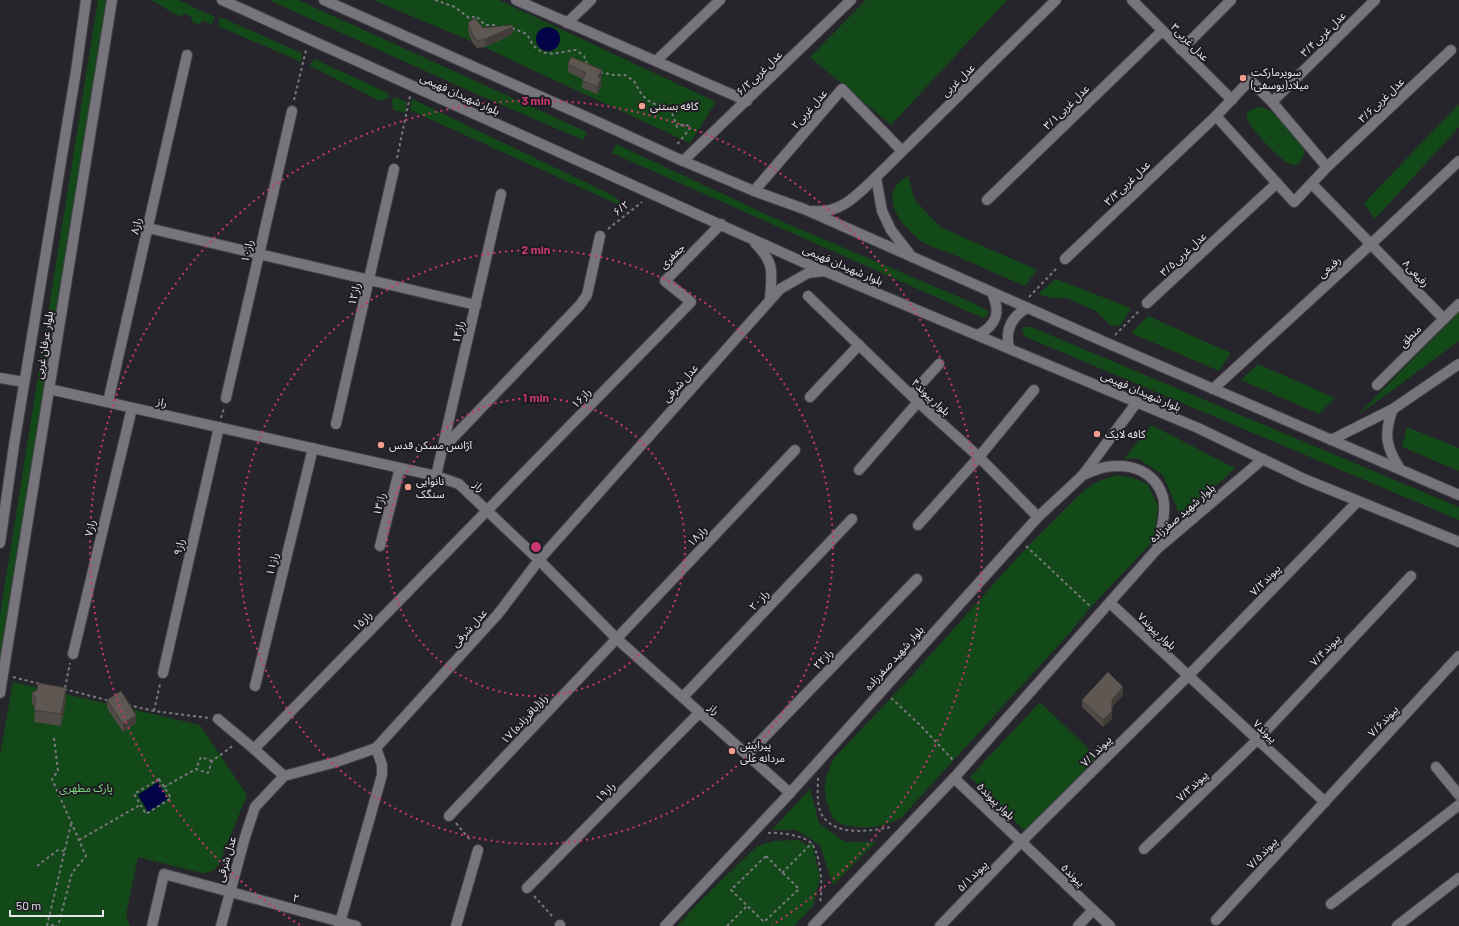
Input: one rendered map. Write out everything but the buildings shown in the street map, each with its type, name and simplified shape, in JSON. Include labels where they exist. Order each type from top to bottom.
[{"type":"street","name":"بلوار عرفان غربی","points":[[0,543],[24,382],[76,71],[86,0]]},
{"type":"street","name":"بلوار عرفان غربی","points":[[0,693],[112,0]]},
{"type":"street","name":"بلوار شهیدان فهیمی","points":[[222,0],[825,271],[1198,428],[1304,479],[1459,542]]},
{"type":"street","points":[[324,0],[600,123],[668,155],[754,191],[804,209],[992,293],[1459,495]]},
{"type":"street","points":[[516,0],[747,101]]},
{"type":"street","points":[[567,23],[591,0]]},
{"type":"street","points":[[656,61],[720,0]]},
{"type":"street","name":"۶/۲عدل غربی","points":[[683,161],[851,0]]},
{"type":"street","name":"عدل غربی۳","points":[[1132,0],[1232,100]]},
{"type":"street","points":[[1181,50],[1231,0]]},
{"type":"street","name":"عدل غربی۳/۴","points":[[1272,102],[1375,0]]},
{"type":"street","name":"عدل غربی","points":[[804,209],[821,212],[837,209],[851,200],[1053,1]]},
{"type":"street","name":"عدل غربی۳/۱","points":[[987,200],[1162,31]]},
{"type":"street","name":"عدل غربی۳/۶","points":[[1277,183],[1294,202],[1328,167],[1450,50]]},
{"type":"street","name":"راز۸","points":[[108,402],[187,55]]},
{"type":"street","name":"عدل غربی۳/۳","points":[[1065,260],[1216,116],[1250,80],[1272,102]]},
{"type":"street","name":"عدل غربی۲","points":[[754,191],[842,90],[902,151]]},
{"type":"street","points":[[1272,102],[1328,167]]},
{"type":"street","name":"راز۱۰","points":[[226,398],[292,110]]},
{"type":"street","points":[[1216,116],[1277,183]]},
{"type":"street","name":"رفیعی","points":[[1213,389],[1459,161]]},
{"type":"street","name":"راز۱۲","points":[[336,424],[394,169]]},
{"type":"street","points":[[876,177],[882,211],[890,230],[913,258]]},
{"type":"street","name":"عدل غربی۳/۵","points":[[1147,303],[1277,183]]},
{"type":"street","points":[[1312,184],[1371,244]]},
{"type":"street","name":"راز۱۴","points":[[436,476],[501,194]]},
{"type":"street","name":"جعفری","points":[[691,302],[664,280],[720,224]]},
{"type":"street","points":[[148,228],[476,304]]},
{"type":"street","points":[[444,446],[580,305],[587,295],[600,236]]},
{"type":"street","points":[[751,238],[763,250],[771,265],[770,299]]},
{"type":"street","name":"۸رفیعی","points":[[1371,244],[1444,319]]},
{"type":"street","name":"عدل شرقی","points":[[152,926],[164,874],[230,892],[255,807],[284,776],[336,762],[376,748],[498,614],[539,560],[780,288],[808,273],[825,271]]},
{"type":"street","points":[[978,335],[987,330],[994,322],[997,312],[996,302],[992,293]]},
{"type":"street","name":"بلوار پیوند۴","points":[[808,296],[914,398],[979,456],[1038,516]]},
{"type":"street","name":"راز۱۶","points":[[487,510],[691,302]]},
{"type":"street","name":"منطق","points":[[1377,385],[1459,304]]},
{"type":"street","points":[[1009,348],[1008,332],[1010,324],[1024,306]]},
{"type":"street","points":[[810,397],[859,346]]},
{"type":"street","points":[[859,470],[939,364]]},
{"type":"street","points":[[1330,440],[1393,409],[1459,364]]},
{"type":"street","points":[[0,378],[24,382]]},
{"type":"street","name":"راز","points":[[49,389],[436,476],[459,484],[539,560],[617,639],[790,793]]},
{"type":"street","points":[[918,525],[979,456],[1034,390]]},
{"type":"street","name":"بلوار شهید صفرزاده","points":[[665,926],[790,793],[1038,516],[1083,474],[1136,402]]},
{"type":"street","name":"راز۷","points":[[73,654],[132,408]]},
{"type":"street","points":[[1393,409],[1388,421],[1387,443],[1391,455],[1400,470]]},
{"type":"street","name":"راز۹","points":[[163,673],[219,427]]},
{"type":"street","name":"راز۱۱","points":[[256,686],[313,448]]},
{"type":"street","name":"راز۱۸","points":[[617,639],[795,450]]},
{"type":"street","name":"بلوار شهید صفرزاده","points":[[813,926],[954,778],[1157,549],[1263,459]]},
{"type":"street","points":[[1083,474],[1106,467],[1130,466],[1152,477],[1163,498],[1164,516],[1157,549]]},
{"type":"street","name":"راز۱۳","points":[[380,546],[400,468]]},
{"type":"street","name":"پیوند۷/۲","points":[[1188,676],[1358,501]]},
{"type":"street","name":"راز۱۵","points":[[254,749],[487,510]]},
{"type":"street","name":"راز۲۰","points":[[683,697],[852,519]]},
{"type":"street","name":"پیوند۷/۴","points":[[1257,740],[1411,576]]},
{"type":"street","name":"راز۲۲","points":[[746,755],[917,579]]},
{"type":"street","name":"بلوار پیوند۷","points":[[1110,603],[1188,676]]},
{"type":"street","name":"۱۷ راز(باقرزاده)","points":[[449,816],[617,639]]},
{"type":"street","name":"پیوند۷/۶","points":[[1325,802],[1459,656]]},
{"type":"street","name":"پیوند۷","points":[[1188,676],[1325,802]]},
{"type":"street","name":"پیوند۷/۱","points":[[1021,842],[1188,676]]},
{"type":"street","name":"راز۱۹","points":[[527,888],[699,713]]},
{"type":"street","points":[[218,719],[243,739],[284,776]]},
{"type":"street","name":"پیوند۷/۳","points":[[1144,849],[1257,740]]},
{"type":"street","points":[[340,924],[382,775],[382,765],[376,748]]},
{"type":"street","points":[[1436,767],[1459,795]]},
{"type":"street","name":"بلوار پیوند۵","points":[[954,778],[1021,842]]},
{"type":"street","name":"پیوند۷/۵","points":[[1216,920],[1325,802]]},
{"type":"street","points":[[1331,904],[1459,805]]},
{"type":"street","name":"پیوند۵","points":[[1021,842],[1110,926]]},
{"type":"street","name":"پیوند۵/۱","points":[[940,926],[1021,842]]},
{"type":"street","points":[[456,926],[478,850]]},
{"type":"street","points":[[1397,926],[1459,878]]},
{"type":"street","points":[[221,926],[230,892]]},
{"type":"street","name":"۲","points":[[230,892],[340,924],[356,926]]},
{"type":"street","points":[[1078,926],[1093,910]]},
{"type":"path","points":[[435,0],[455,7],[469,18],[476,16],[485,25],[494,25],[501,29]]},
{"type":"path","points":[[509,27],[527,34],[530,41],[540,52],[551,54],[576,50],[584,56],[590,69]]},
{"type":"path","points":[[292,110],[309,39]]},
{"type":"path","points":[[596,70],[613,75],[626,75],[634,81],[640,92],[647,100],[656,104],[664,104],[671,110],[677,127],[681,124],[686,124],[691,127],[668,155]]},
{"type":"path","points":[[394,169],[413,86]]},
{"type":"path","name":"۶/۲","points":[[600,236],[652,193]]},
{"type":"path","points":[[1024,306],[1065,260]]},
{"type":"path","points":[[1107,343],[1147,303]]},
{"type":"path","points":[[219,427],[226,398]]},
{"type":"path","points":[[1019,538],[1026,547],[1100,614]]},
{"type":"path","points":[[73,654],[64,690],[116,702]]},
{"type":"path","points":[[154,711],[163,673]]},
{"type":"path","points":[[2,675],[41,684]]},
{"type":"path","points":[[883,689],[890,698],[963,768]]},
{"type":"path","points":[[124,704],[154,711],[218,719]]},
{"type":"path","points":[[51,926],[55,924],[57,926],[72,873],[86,856],[52,779],[58,771],[54,738]]},
{"type":"path","points":[[196,769],[208,773],[212,761],[243,739]]},
{"type":"path","points":[[164,787],[196,769],[201,757],[212,761]]},
{"type":"path","points":[[818,772],[820,809],[822,815],[832,824],[849,831],[873,830],[892,827]]},
{"type":"path","points":[[159,779],[171,798],[146,814],[140,805],[134,794],[159,779]]},
{"type":"path","points":[[79,840],[140,805]]},
{"type":"path","points":[[449,816],[478,850]]},
{"type":"path","points":[[47,926],[66,851],[71,823]]},
{"type":"path","points":[[750,835],[779,832],[806,839],[812,843],[820,864],[820,903]]},
{"type":"path","points":[[782,872],[812,843]]},
{"type":"path","points":[[37,866],[58,850],[66,851]]},
{"type":"path","points":[[766,856],[799,889],[764,922],[747,906],[731,890],[766,856]]},
{"type":"path","points":[[527,888],[560,925]]},
{"type":"path","points":[[727,926],[747,906]]},
{"type":"green space","points":[[98,0],[107,0],[0,667],[0,615]]},
{"type":"green space","points":[[151,0],[178,0],[215,17],[211,25],[205,20],[199,24],[193,23],[191,17],[187,14],[180,17]]},
{"type":"green space","points":[[269,0],[298,0],[587,132],[583,140],[465,89]]},
{"type":"green space","points":[[373,0],[499,0],[716,102],[690,143],[464,38]]},
{"type":"green space","points":[[866,0],[1007,0],[891,125],[810,57]]},
{"type":"green space","points":[[220,17],[302,53],[301,62],[218,26]]},
{"type":"green space","points":[[314,59],[388,93],[389,98],[380,101],[310,66]]},
{"type":"green space","points":[[393,97],[406,101],[406,113],[394,110],[392,104]]},
{"type":"green space","points":[[412,99],[614,196],[621,202],[619,205],[410,110]]},
{"type":"green space","points":[[1459,104],[1459,127],[1375,219],[1364,203]]},
{"type":"green space","points":[[1262,107],[1268,109],[1279,118],[1304,146],[1303,156],[1297,165],[1289,164],[1283,160],[1271,149],[1249,122],[1246,117],[1248,112],[1254,108]]},
{"type":"green space","points":[[616,144],[774,218],[973,303],[989,312],[987,316],[983,318],[612,153]]},
{"type":"green space","points":[[908,176],[915,200],[940,227],[1037,270],[1025,286],[928,245],[913,234],[899,218],[892,200],[893,192],[898,183]]},
{"type":"green space","points":[[1056,279],[1131,308],[1121,325],[1111,326],[1096,311],[1067,298],[1051,298],[1038,294]]},
{"type":"green space","points":[[1459,312],[1459,341],[1357,416]]},
{"type":"green space","points":[[1148,316],[1231,353],[1219,371],[1131,333]]},
{"type":"green space","points":[[1023,327],[1031,327],[1459,507],[1459,520],[1026,337],[1022,332]]},
{"type":"green space","points":[[1258,364],[1335,398],[1319,414],[1241,380]]},
{"type":"green space","points":[[1151,425],[1235,468],[1181,518],[1163,475],[1137,458],[1124,459]]},
{"type":"green space","points":[[1407,427],[1459,448],[1459,471],[1402,447]]},
{"type":"green space","points":[[1117,475],[1134,478],[1148,484],[1158,506],[1154,540],[1091,607],[1067,636],[901,818],[884,825],[872,827],[849,826],[836,821],[832,817],[825,790],[827,774],[834,758],[907,681],[1027,547],[1082,492],[1098,481]]},
{"type":"green space","name":"پارک مطهری","points":[[13,682],[200,725],[247,795],[219,864],[214,870],[207,873],[202,873],[138,857],[126,915],[130,926],[0,926],[0,755]]},
{"type":"green space","points":[[1040,702],[1099,759],[1027,833],[970,777]]},
{"type":"green space","points":[[810,789],[819,823],[845,842],[876,842],[833,885],[820,845],[796,830],[772,830]]},
{"type":"green space","points":[[798,840],[806,845],[812,843],[820,878],[813,906],[794,926],[677,926],[700,901],[757,846],[773,841]]},
{"type":"shaded area","points":[[548,27],[553,28],[559,34],[559,44],[553,50],[548,51],[543,50],[537,44],[536,39],[537,34],[543,28]]},
{"type":"shaded area","points":[[158,782],[168,799],[148,812],[138,795]]},
{"type":"place","name":"سوپرمارکت میلاد(یوسفی)","points":[[1243,78]]},
{"type":"place","name":"کافه بستنی","points":[[642,106]]},
{"type":"place","name":"کافه لایک","points":[[1097,434]]},
{"type":"place","name":"آژانس مسکن قدس","points":[[381,445]]},
{"type":"place","name":"نانوایی سنگک","points":[[408,487]]},
{"type":"place","name":"پیرایش مردانه علی","points":[[732,751]]}]
